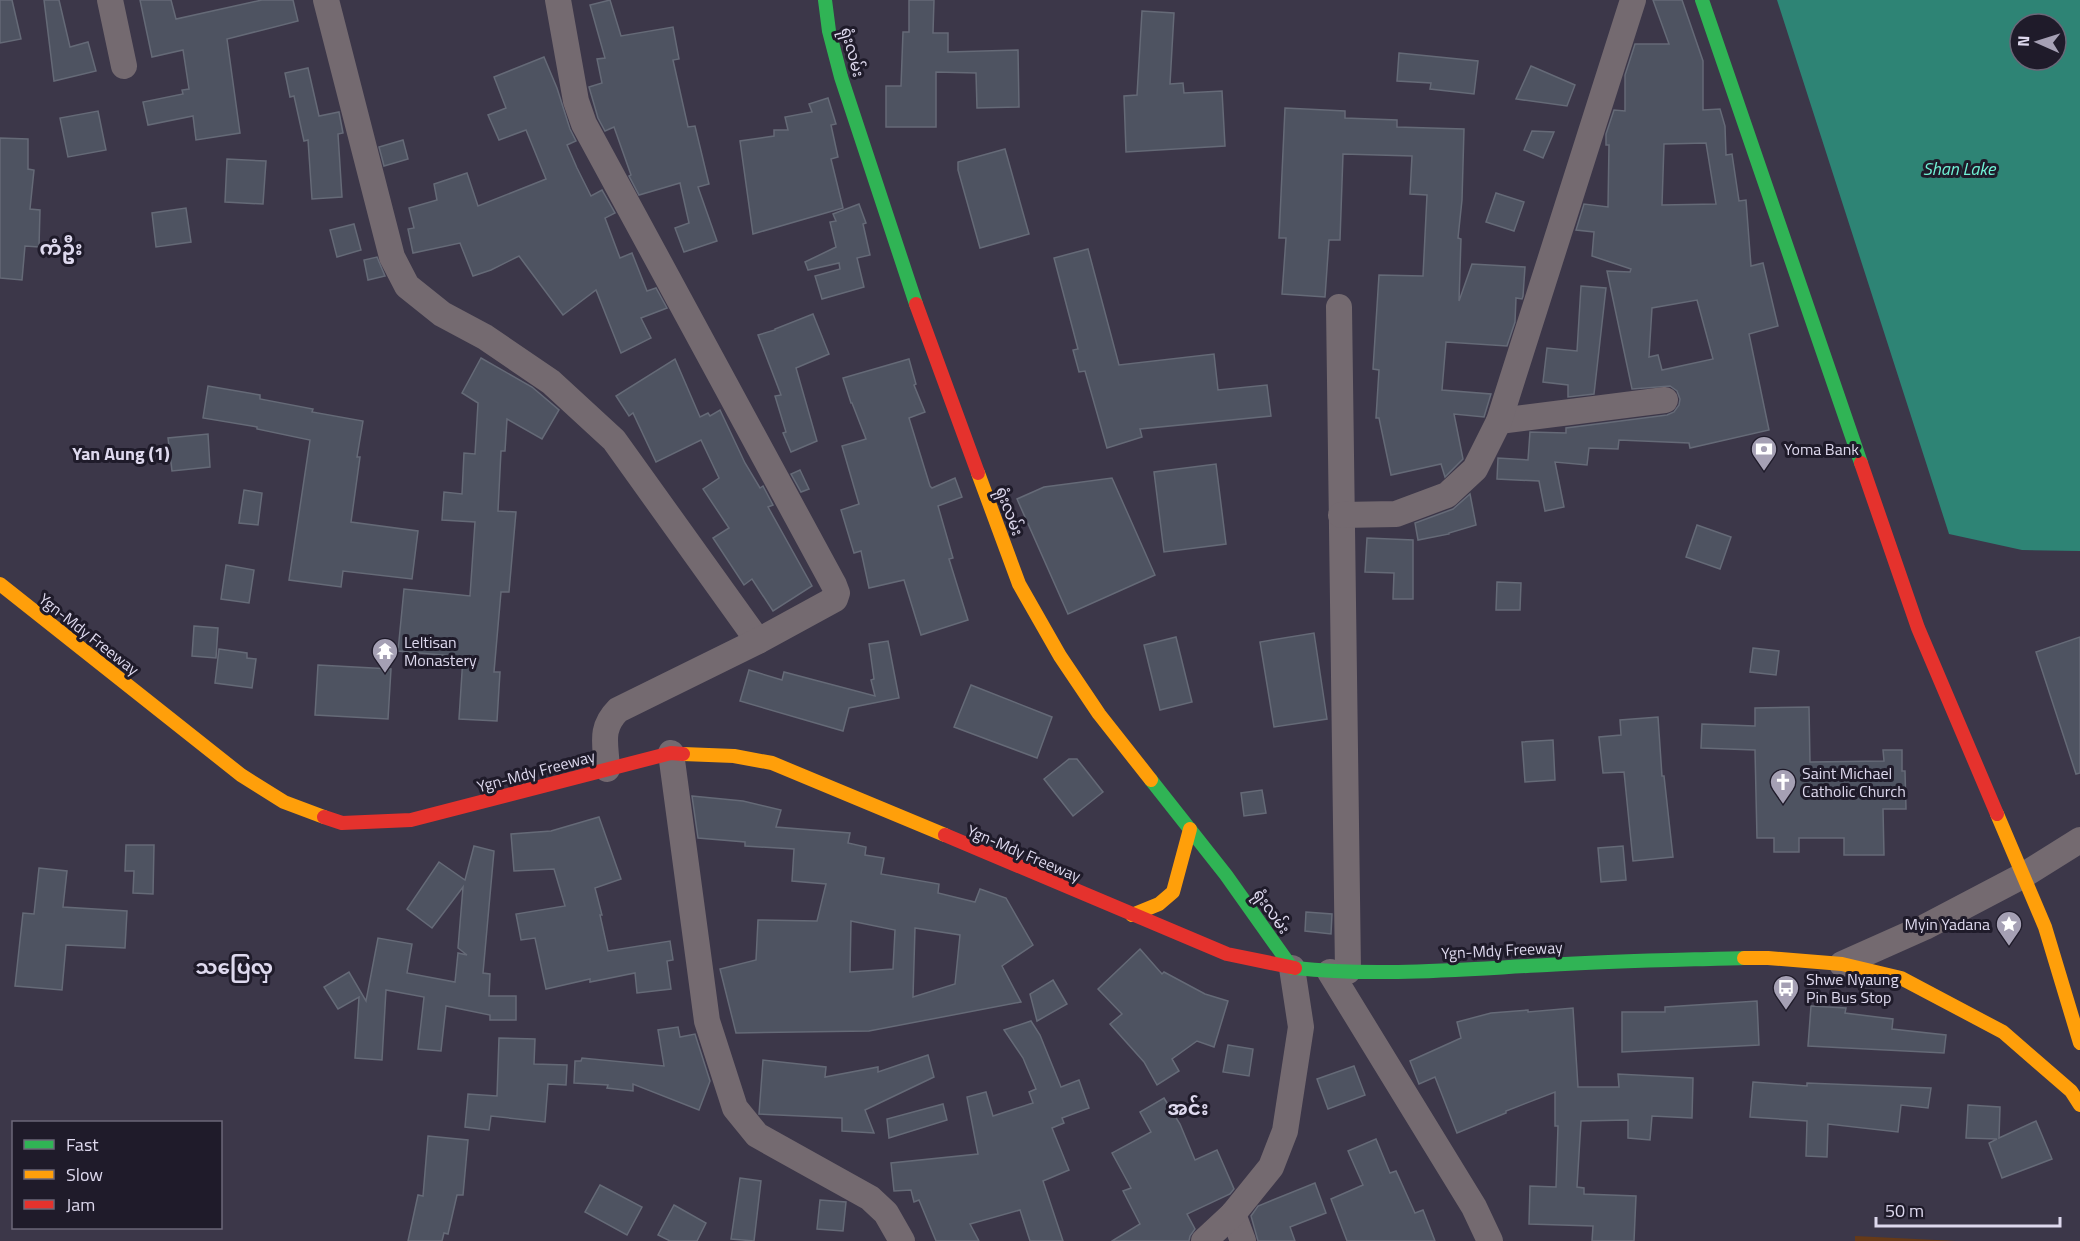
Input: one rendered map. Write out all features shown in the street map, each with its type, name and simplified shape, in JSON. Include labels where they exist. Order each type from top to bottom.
[{"type":"main road","name":"ရုံးလမ်း","points":[[825,0],[829,31],[842,77],[908,283],[1019,584],[1060,656],[1099,714],[1226,875],[1292,968]]},
{"type":"main road","points":[[1702,0],[1918,628],[2045,927],[2080,1043]]},
{"type":"main road","name":"Ygn-Mdy Freeway","points":[[0,584],[241,775],[284,802],[342,823],[411,820],[671,753],[734,756],[772,763],[1227,954],[1292,968],[1339,971],[1471,969],[1610,962],[1756,959],[1842,964],[1901,978],[2003,1032],[2071,1091],[2080,1106]]},
{"type":"main road","points":[[1132,915],[1159,904],[1173,892],[1190,829]]},
{"type":"street","points":[[110,0],[124,66]]},
{"type":"street","points":[[326,0],[392,257],[407,286],[442,314],[485,338],[551,382],[614,440],[758,641]]},
{"type":"street","points":[[558,0],[576,101],[584,124],[837,593],[835,599],[758,641],[618,710],[608,720],[605,731],[607,769]]},
{"type":"street","points":[[1341,515],[1396,514],[1447,495],[1475,469],[1499,421],[1633,0]]},
{"type":"street","points":[[1339,307],[1341,515],[1339,971],[1474,1207],[1490,1241]]},
{"type":"street","points":[[1499,421],[1665,400]]},
{"type":"street","points":[[671,753],[707,1021],[735,1108],[757,1135],[870,1198],[886,1213],[902,1241]]},
{"type":"street","points":[[1842,964],[1925,927],[2024,875],[2080,840]]},
{"type":"street","points":[[1204,1241],[1233,1214],[1271,1167],[1285,1131],[1301,1027],[1292,968]]},
{"type":"street","points":[[1233,1214],[1243,1241]]},
{"type":"shaded area","points":[[1855,1236],[1956,1241],[1855,1241]]},
{"type":"water","name":"Shan Lake","points":[[1777,0],[2080,0],[2080,551],[2022,550],[1949,534]]},
{"type":"building","points":[[0,0],[12,0],[21,39],[0,43]]},
{"type":"building","points":[[44,0],[59,0],[70,47],[88,42],[96,71],[54,81]]},
{"type":"building","points":[[140,0],[171,0],[176,19],[262,0],[293,0],[298,21],[227,39],[240,133],[196,140],[193,116],[148,125],[143,102],[183,94],[182,90],[189,89],[183,50],[152,57]]},
{"type":"building","points":[[610,0],[621,36],[673,27],[679,59],[673,60],[688,127],[695,126],[709,184],[698,187],[717,241],[684,252],[675,228],[689,223],[680,183],[639,195],[629,176],[631,175],[614,127],[605,131],[598,118],[589,87],[602,83],[597,59],[605,58],[590,5]]},
{"type":"building","points":[[909,0],[934,0],[933,33],[948,33],[948,52],[1018,50],[1019,107],[977,108],[976,73],[936,72],[936,127],[886,127],[886,86],[901,86],[903,32],[909,32]]},
{"type":"building","points":[[1653,0],[1682,0],[1703,61],[1703,110],[1720,109],[1725,126],[1726,155],[1732,154],[1739,201],[1746,200],[1751,266],[1763,263],[1778,326],[1749,334],[1769,430],[1690,448],[1689,443],[1619,440],[1618,449],[1589,448],[1587,465],[1555,462],[1564,507],[1545,511],[1539,481],[1497,479],[1498,458],[1528,460],[1530,432],[1566,433],[1566,428],[1667,415],[1674,412],[1679,405],[1680,399],[1677,391],[1670,386],[1632,389],[1607,271],[1630,272],[1631,269],[1592,256],[1594,232],[1576,230],[1584,204],[1608,207],[1609,145],[1606,145],[1606,134],[1614,110],[1625,111],[1625,75],[1635,44],[1669,44]],"holes":[[[1706,143],[1716,204],[1662,205],[1664,144]],[[1697,300],[1713,359],[1662,370],[1658,355],[1649,357],[1652,308]]]},
{"type":"building","points":[[1142,11],[1174,13],[1170,84],[1183,83],[1184,93],[1222,91],[1225,146],[1126,152],[1124,96],[1137,95]]},
{"type":"building","points":[[1399,53],[1478,61],[1474,94],[1430,89],[1431,83],[1397,81]]},
{"type":"building","points":[[544,57],[576,141],[567,145],[577,168],[591,196],[602,190],[615,213],[605,218],[620,258],[632,253],[647,291],[656,288],[667,308],[641,318],[651,338],[621,353],[596,290],[563,315],[519,256],[473,276],[460,243],[413,253],[408,229],[414,228],[409,208],[437,200],[434,184],[467,173],[478,206],[546,179],[526,130],[499,140],[488,115],[506,108],[494,77]]},
{"type":"building","points":[[1531,66],[1575,85],[1567,106],[1516,99]]},
{"type":"building","points":[[308,68],[319,116],[339,112],[343,133],[338,134],[342,197],[312,199],[308,140],[304,141],[294,96],[290,97],[285,73]]},
{"type":"building","points":[[828,98],[836,124],[831,125],[838,157],[831,159],[843,208],[753,234],[740,141],[774,136],[774,130],[788,130],[785,117],[812,112],[809,104]]},
{"type":"building","points":[[1285,108],[1345,111],[1345,118],[1397,120],[1397,127],[1464,129],[1462,200],[1458,238],[1461,239],[1459,301],[1472,264],[1525,267],[1523,296],[1522,299],[1516,298],[1515,322],[1507,346],[1446,342],[1442,390],[1491,394],[1484,417],[1454,414],[1463,459],[1445,477],[1441,464],[1391,475],[1379,418],[1376,418],[1379,370],[1373,369],[1379,275],[1423,276],[1427,195],[1410,194],[1412,156],[1343,154],[1340,240],[1329,240],[1325,297],[1282,294],[1286,238],[1279,238]]},
{"type":"building","points":[[98,111],[106,150],[68,157],[60,118]]},
{"type":"building","points":[[1532,131],[1554,132],[1543,158],[1524,150]]},
{"type":"building","points":[[0,138],[28,139],[28,169],[34,170],[30,209],[40,210],[39,247],[25,246],[22,280],[0,278]]},
{"type":"building","points":[[403,140],[408,159],[384,166],[379,147]]},
{"type":"building","points":[[1005,149],[1029,234],[980,248],[958,170],[958,162]]},
{"type":"building","points":[[227,159],[266,161],[263,204],[225,202]]},
{"type":"building","points":[[1496,193],[1524,202],[1514,231],[1486,222]]},
{"type":"building","points":[[859,204],[866,223],[863,224],[870,255],[857,258],[864,287],[822,299],[815,276],[840,269],[839,263],[808,270],[805,262],[836,247],[830,222],[836,221],[833,214]]},
{"type":"building","points":[[186,208],[191,242],[156,247],[152,213]]},
{"type":"building","points":[[354,224],[361,250],[337,257],[330,230]]},
{"type":"building","points":[[1088,249],[1119,365],[1214,354],[1218,390],[1267,385],[1271,416],[1140,429],[1142,437],[1107,448],[1085,371],[1079,372],[1073,350],[1078,349],[1054,258]]},
{"type":"building","points":[[377,257],[385,276],[368,280],[364,260]]},
{"type":"building","points":[[1581,286],[1606,288],[1594,394],[1568,397],[1568,385],[1543,382],[1547,348],[1577,351]]},
{"type":"building","points":[[813,314],[829,354],[796,368],[817,441],[791,452],[783,433],[786,432],[775,396],[781,395],[758,335]]},
{"type":"building","points":[[481,358],[532,387],[559,410],[542,439],[507,419],[505,451],[501,451],[498,511],[516,512],[509,592],[501,592],[494,672],[500,672],[497,721],[459,719],[463,657],[398,651],[404,589],[470,596],[475,522],[442,520],[444,492],[462,494],[464,453],[475,454],[478,403],[462,393]]},
{"type":"building","points":[[675,359],[700,417],[708,413],[710,416],[720,410],[745,463],[760,488],[763,486],[773,505],[768,507],[812,586],[773,611],[752,579],[744,585],[713,538],[729,528],[703,489],[719,478],[701,440],[656,462],[633,413],[629,416],[616,396]]},
{"type":"building","points":[[909,359],[916,384],[914,385],[925,412],[909,418],[930,486],[932,488],[955,478],[962,497],[938,506],[953,558],[949,559],[968,620],[921,635],[904,580],[869,588],[861,551],[854,553],[841,510],[859,504],[842,446],[866,439],[843,378]]},
{"type":"building","points":[[208,386],[260,395],[260,399],[313,409],[312,412],[363,421],[351,522],[418,531],[412,579],[343,571],[341,587],[289,580],[310,440],[257,429],[257,427],[203,418]]},
{"type":"building","points":[[208,434],[210,467],[172,471],[168,438]]},
{"type":"building","points":[[1216,464],[1226,544],[1164,552],[1154,472]]},
{"type":"building","points":[[800,470],[809,489],[801,492],[791,474]]},
{"type":"building","points":[[1112,478],[1155,575],[1068,614],[1017,499],[1044,487]]},
{"type":"building","points":[[244,490],[262,493],[258,525],[239,523]]},
{"type":"building","points":[[1470,494],[1476,525],[1449,534],[1418,540],[1415,523],[1453,509]]},
{"type":"building","points":[[1697,525],[1731,537],[1720,569],[1686,557]]},
{"type":"building","points":[[1367,538],[1413,540],[1413,599],[1393,599],[1394,573],[1365,572]]},
{"type":"building","points":[[226,565],[254,570],[249,603],[221,599]]},
{"type":"building","points":[[1497,582],[1521,583],[1520,610],[1496,610]]},
{"type":"building","points":[[194,626],[218,628],[216,658],[192,656]]},
{"type":"building","points":[[1314,633],[1327,719],[1274,727],[1260,642]]},
{"type":"building","points":[[1176,637],[1192,702],[1160,710],[1144,645]]},
{"type":"building","points":[[2080,637],[2080,773],[2076,774],[2036,652]]},
{"type":"building","points":[[888,641],[899,698],[849,708],[843,731],[740,701],[749,670],[782,680],[784,672],[875,696],[871,680],[874,679],[869,644]]},
{"type":"building","points":[[1753,648],[1779,651],[1776,675],[1750,672]]},
{"type":"building","points":[[219,649],[247,653],[247,658],[256,659],[252,688],[215,683]]},
{"type":"building","points":[[318,665],[391,669],[388,719],[315,715]]},
{"type":"building","points":[[971,685],[1052,717],[1037,758],[954,727]]},
{"type":"building","points":[[1809,707],[1810,762],[1884,761],[1883,750],[1902,750],[1906,809],[1883,809],[1884,855],[1844,855],[1844,838],[1799,838],[1799,852],[1774,852],[1774,838],[1757,838],[1755,750],[1701,748],[1702,724],[1755,726],[1755,708]]},
{"type":"building","points":[[1658,717],[1662,776],[1664,776],[1673,857],[1633,861],[1624,772],[1603,773],[1599,737],[1621,735],[1620,720]]},
{"type":"building","points":[[1553,740],[1555,780],[1525,782],[1522,742]]},
{"type":"building","points":[[1069,759],[1077,759],[1103,792],[1073,816],[1044,779]]},
{"type":"building","points":[[1262,790],[1266,813],[1244,816],[1241,793]]},
{"type":"building","points":[[692,796],[743,801],[781,810],[776,827],[850,833],[848,843],[866,847],[865,855],[884,858],[881,874],[939,884],[938,893],[975,902],[980,889],[1006,898],[1033,945],[1002,966],[1021,1002],[869,1031],[736,1033],[720,969],[756,960],[758,920],[817,921],[826,884],[792,881],[794,849],[745,846],[745,842],[698,838]],"holes":[[[851,921],[895,930],[893,969],[850,972]],[[915,928],[960,935],[955,984],[913,997]]]},
{"type":"building","points":[[599,817],[621,879],[595,888],[608,951],[670,941],[673,960],[667,961],[671,989],[637,993],[635,973],[590,982],[590,979],[546,989],[535,938],[521,940],[516,914],[565,906],[554,869],[514,871],[511,834],[551,831]]},
{"type":"building","points":[[126,845],[154,845],[153,894],[133,893],[134,871],[125,871]]},
{"type":"building","points":[[474,846],[494,851],[483,973],[490,974],[489,996],[516,996],[516,1020],[490,1020],[490,1015],[446,1006],[441,1051],[418,1049],[424,997],[386,990],[382,1060],[355,1058],[359,997],[338,1009],[324,987],[349,972],[366,1001],[378,938],[412,944],[407,973],[455,982],[458,953],[467,955],[458,948],[463,887],[432,928],[407,909],[439,862],[465,880]]},
{"type":"building","points":[[1623,846],[1626,880],[1601,882],[1598,848]]},
{"type":"building","points":[[39,868],[67,871],[63,907],[127,911],[125,948],[66,945],[62,990],[15,986],[23,913],[34,914]]},
{"type":"building","points":[[1306,912],[1332,914],[1331,934],[1305,931]]},
{"type":"building","points":[[1140,949],[1162,974],[1164,972],[1205,994],[1228,1001],[1214,1047],[1197,1041],[1172,1059],[1179,1071],[1157,1085],[1144,1062],[1110,1024],[1122,1014],[1098,989]]},
{"type":"building","points":[[1053,980],[1067,1004],[1037,1021],[1030,994]]},
{"type":"building","points":[[1757,1001],[1759,1045],[1622,1052],[1622,1012],[1665,1012],[1665,1007]]},
{"type":"building","points":[[1811,1006],[1846,1008],[1845,1013],[1893,1019],[1892,1029],[1946,1035],[1944,1053],[1808,1046]]},
{"type":"building","points":[[1573,1008],[1578,1087],[1619,1087],[1618,1074],[1693,1078],[1692,1118],[1652,1116],[1650,1140],[1628,1138],[1628,1120],[1581,1121],[1577,1187],[1584,1188],[1584,1194],[1636,1196],[1634,1241],[1592,1241],[1593,1226],[1529,1224],[1530,1186],[1556,1187],[1558,1126],[1555,1126],[1555,1092],[1457,1133],[1435,1077],[1419,1084],[1410,1061],[1461,1038],[1457,1022],[1491,1013]]},
{"type":"building","points":[[1031,1021],[1040,1035],[1061,1087],[1079,1080],[1089,1108],[1062,1118],[1064,1123],[1052,1128],[1069,1170],[1043,1181],[1063,1241],[1030,1241],[1020,1210],[970,1224],[979,1241],[936,1241],[919,1200],[914,1202],[911,1190],[894,1191],[891,1163],[978,1154],[967,1097],[986,1092],[993,1116],[1033,1103],[1029,1092],[1036,1089],[1023,1058],[1004,1030]]},
{"type":"building","points":[[678,1027],[680,1037],[695,1034],[710,1081],[699,1110],[633,1084],[633,1091],[607,1088],[608,1085],[574,1083],[575,1061],[581,1061],[582,1058],[664,1066],[658,1030]]},
{"type":"building","points":[[499,1038],[535,1039],[534,1064],[567,1065],[566,1085],[548,1084],[545,1122],[491,1116],[489,1130],[465,1127],[468,1094],[497,1096]]},
{"type":"building","points":[[1228,1045],[1253,1049],[1249,1076],[1223,1072]]},
{"type":"building","points":[[928,1055],[934,1077],[865,1110],[874,1133],[842,1131],[842,1118],[759,1114],[763,1060],[826,1067],[825,1077],[878,1067],[878,1072]]},
{"type":"building","points":[[1354,1066],[1365,1095],[1328,1109],[1317,1079]]},
{"type":"building","points":[[1753,1082],[1807,1086],[1807,1083],[1931,1088],[1928,1108],[1901,1105],[1898,1132],[1828,1124],[1827,1157],[1806,1156],[1807,1121],[1750,1117]]},
{"type":"building","points":[[1164,1098],[1180,1124],[1195,1160],[1217,1150],[1234,1189],[1230,1194],[1187,1214],[1195,1229],[1189,1241],[1112,1241],[1140,1224],[1123,1191],[1131,1188],[1112,1153],[1151,1132],[1140,1112]]},
{"type":"building","points":[[943,1104],[947,1120],[889,1138],[887,1119]]},
{"type":"building","points":[[1968,1105],[2000,1107],[1999,1138],[2036,1121],[2052,1159],[2002,1178],[1989,1143],[1997,1139],[1966,1138]]},
{"type":"building","points":[[428,1136],[468,1140],[463,1195],[457,1195],[448,1234],[444,1233],[442,1241],[408,1241],[418,1195],[423,1196]]},
{"type":"building","points":[[1376,1139],[1390,1173],[1396,1171],[1415,1213],[1423,1210],[1435,1241],[1347,1241],[1331,1199],[1363,1185],[1348,1151]]},
{"type":"building","points":[[740,1178],[761,1181],[754,1241],[731,1239]]},
{"type":"building","points":[[1315,1183],[1326,1213],[1290,1227],[1295,1241],[1258,1241],[1251,1216],[1258,1206]]},
{"type":"building","points":[[600,1185],[642,1207],[627,1235],[585,1212]]},
{"type":"building","points":[[820,1200],[846,1202],[843,1231],[817,1229]]},
{"type":"building","points":[[674,1205],[706,1223],[697,1241],[670,1241],[658,1235]]},
{"type":"traffic: fast","points":[[825,0],[829,31],[841,77],[916,304]]},
{"type":"traffic: fast","points":[[1702,0],[1861,463]]},
{"type":"traffic: fast","points":[[1151,780],[1226,875],[1292,968]]},
{"type":"traffic: fast","points":[[1295,968],[1357,972],[1421,971],[1596,962],[1744,958]]},
{"type":"traffic: slow","points":[[978,473],[1019,584],[1060,656],[1099,714],[1151,780]]},
{"type":"traffic: slow","points":[[0,584],[241,775],[284,802],[324,817]]},
{"type":"traffic: slow","points":[[683,754],[734,756],[772,763],[945,835]]},
{"type":"traffic: slow","points":[[1997,814],[2045,927],[2080,1043]]},
{"type":"traffic: slow","points":[[1132,915],[1159,904],[1173,892],[1190,829]]},
{"type":"traffic: slow","points":[[1744,958],[1842,964],[1901,978],[2003,1032],[2071,1091],[2080,1105]]},
{"type":"traffic: jam","points":[[916,304],[978,473]]},
{"type":"traffic: jam","points":[[1861,463],[1918,628],[1997,814]]},
{"type":"traffic: jam","points":[[324,817],[342,823],[411,820],[671,753],[683,754]]},
{"type":"traffic: jam","points":[[945,835],[1227,954],[1295,968]]},
{"type":"place","name":"Yoma Bank","points":[[1764,472]]},
{"type":"place","name":"Leltisan Monastery","points":[[385,674]]},
{"type":"place","name":"Saint Michael Catholic Church","points":[[1783,805]]},
{"type":"place","name":"Myin Yadana","points":[[2009,947]]},
{"type":"place","name":"Shwe Nyaung Pin Bus Stop","points":[[1786,1011]]},
{"type":"district","name":"ကံဦး","points":[[61,247]]},
{"type":"district","name":"Yan Aung (1)","points":[[121,453]]},
{"type":"district","name":"သပြေလှ","points":[[234,966]]},
{"type":"district","name":"အင်း","points":[[1188,1107]]}]
